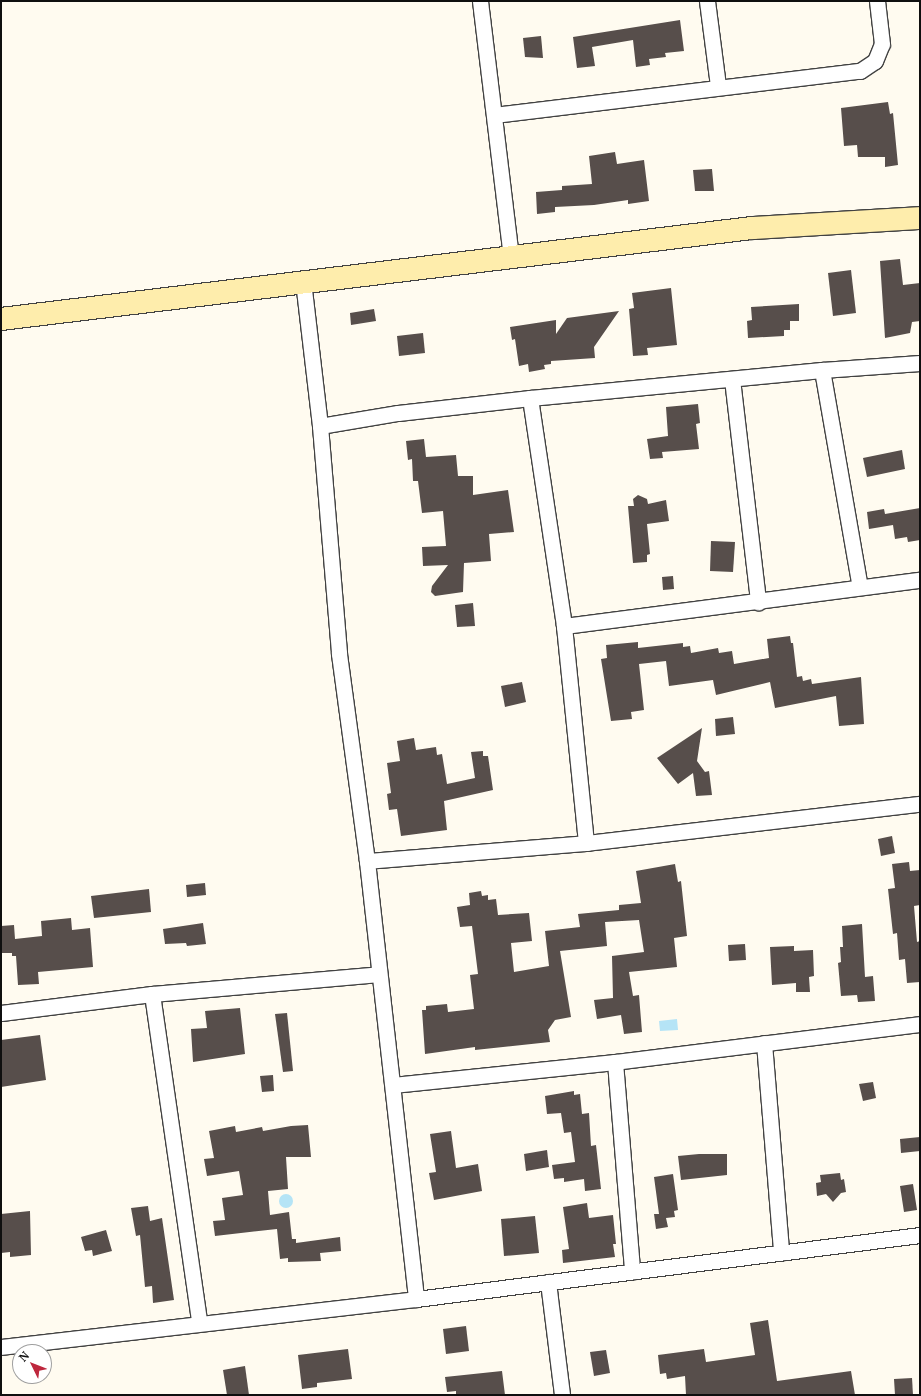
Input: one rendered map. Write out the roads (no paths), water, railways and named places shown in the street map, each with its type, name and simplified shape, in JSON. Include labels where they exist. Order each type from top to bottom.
[{"type":"street","points":[[480,1],[511,258]]},
{"type":"street","points":[[707,1],[718,86]]},
{"type":"street","points":[[494,115],[718,86],[860,71],[868,68],[875,61],[882,44],[877,1]]},
{"type":"street","points":[[1,319],[303,281],[511,258],[752,228],[920,218]]},
{"type":"street","points":[[303,281],[320,426],[339,654],[367,861],[416,1299]]},
{"type":"street","points":[[320,426],[398,413],[530,398],[822,370],[920,363]]},
{"type":"street","points":[[822,370],[860,587]]},
{"type":"street","points":[[732,379],[758,602]]},
{"type":"street","points":[[530,398],[564,626],[586,843]]},
{"type":"street","points":[[564,626],[920,580]]},
{"type":"street","points":[[367,861],[586,843],[920,804]]},
{"type":"street","points":[[1,1013],[152,994],[379,974]]},
{"type":"street","points":[[152,994],[199,1322]]},
{"type":"street","points":[[393,1085],[615,1062],[920,1024]]},
{"type":"street","points":[[764,1043],[781,1252]]},
{"type":"street","points":[[615,1062],[632,1270]]},
{"type":"street","points":[[1,1347],[199,1322],[416,1299],[632,1270],[920,1235]]},
{"type":"street","points":[[548,1282],[562,1395]]},
{"type":"water","points":[[677,1019],[678,1030],[660,1031],[659,1021]]},
{"type":"water","points":[[283,1194],[289,1194],[293,1198],[293,1204],[289,1208],[283,1208],[279,1204],[279,1198]]}]
